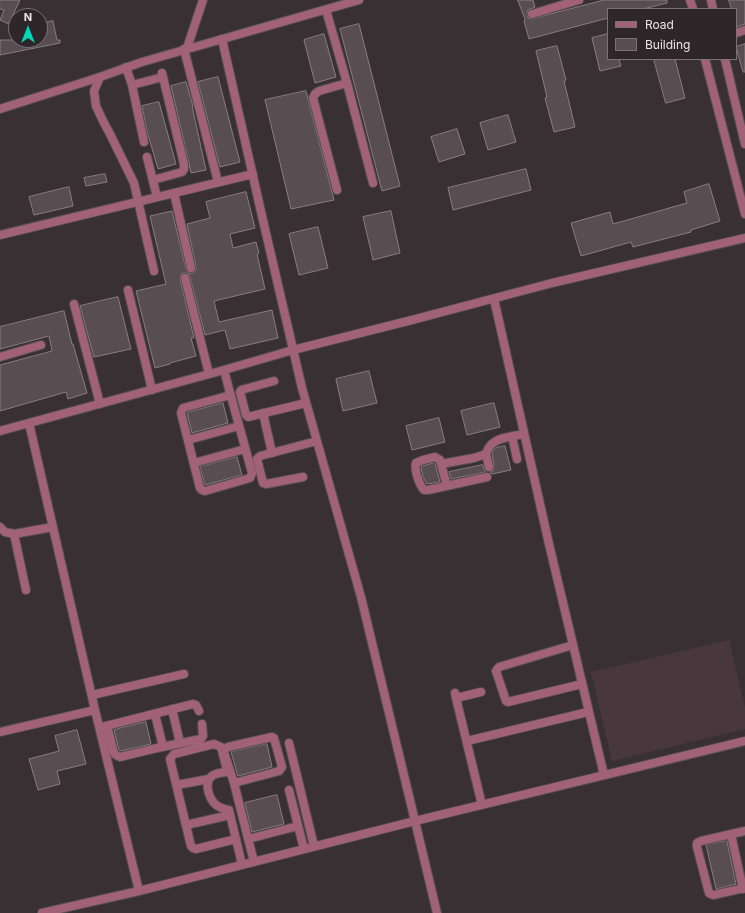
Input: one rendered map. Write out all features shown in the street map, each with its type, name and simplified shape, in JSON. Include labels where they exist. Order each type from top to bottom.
[{"type":"street","points":[[203,0],[185,49],[218,182]]},
{"type":"street","points":[[0,109],[185,49],[359,0]]},
{"type":"street","points":[[532,14],[579,0]]},
{"type":"street","points":[[326,10],[373,183]]},
{"type":"street","points":[[222,38],[252,174],[306,403],[361,597],[437,913]]},
{"type":"street","points":[[705,60],[745,214]]},
{"type":"street","points":[[725,60],[745,144]]},
{"type":"street","points":[[126,68],[132,85],[144,142]]},
{"type":"street","points":[[132,85],[163,75],[182,157],[184,168],[182,172],[153,180]]},
{"type":"street","points":[[100,77],[94,91],[96,106],[134,183],[154,271]]},
{"type":"street","points":[[337,190],[313,98],[319,91],[347,83]]},
{"type":"street","points":[[147,157],[157,197]]},
{"type":"street","points":[[0,235],[252,174]]},
{"type":"street","points":[[174,193],[191,268]]},
{"type":"street","points":[[0,431],[293,350],[552,283],[745,238]]},
{"type":"street","points":[[185,278],[209,374]]},
{"type":"street","points":[[128,290],[152,390]]},
{"type":"street","points":[[494,298],[549,544],[604,775]]},
{"type":"street","points":[[74,304],[100,404]]},
{"type":"street","points":[[0,357],[41,345]]},
{"type":"street","points":[[224,370],[231,395],[239,426],[246,449],[252,473],[250,478],[205,491],[200,488],[181,413],[184,408],[231,395]]},
{"type":"street","points":[[274,381],[241,390],[240,392],[246,415],[248,416],[263,413],[306,403]]},
{"type":"street","points":[[263,413],[272,453]]},
{"type":"street","points":[[29,423],[95,710],[114,753],[120,757],[201,739],[204,736],[202,724]]},
{"type":"street","points":[[188,440],[239,426]]},
{"type":"street","points":[[489,467],[486,454],[493,443],[500,439],[524,434]]},
{"type":"street","points":[[512,436],[517,459]]},
{"type":"street","points":[[303,477],[264,484],[257,459],[260,456],[317,441]]},
{"type":"street","points":[[194,463],[246,449]]},
{"type":"street","points":[[441,464],[474,458],[486,454]]},
{"type":"street","points":[[447,486],[440,460],[435,457],[416,463],[415,466],[420,484],[424,490],[428,490],[447,486],[487,477]]},
{"type":"street","points":[[0,527],[5,532],[14,534],[53,527]]},
{"type":"street","points":[[14,534],[26,590]]},
{"type":"street","points":[[573,646],[499,668],[496,671],[508,702],[582,684]]},
{"type":"street","points":[[92,695],[184,674]]},
{"type":"street","points":[[481,692],[455,695],[482,805]]},
{"type":"street","points":[[103,726],[193,704],[196,705],[199,711]]},
{"type":"street","points":[[172,709],[180,743]]},
{"type":"street","points":[[0,732],[95,710]]},
{"type":"street","points":[[467,741],[588,712]]},
{"type":"street","points":[[155,714],[163,747]]},
{"type":"street","points":[[103,726],[139,890]]},
{"type":"street","points":[[234,782],[280,771],[282,767],[274,738],[272,736],[228,747],[225,748],[224,752],[234,782],[254,862]]},
{"type":"street","points":[[42,913],[745,741]]},
{"type":"street","points":[[289,743],[314,846]]},
{"type":"street","points":[[177,785],[209,779],[213,775],[226,772],[227,770],[220,747],[214,744],[174,754],[170,759],[191,846],[196,849],[236,839]]},
{"type":"street","points":[[209,779],[208,787],[211,798],[220,808],[229,810],[242,864]]},
{"type":"street","points":[[289,790],[304,849]]},
{"type":"street","points":[[186,825],[230,815]]},
{"type":"street","points":[[248,839],[298,826]]},
{"type":"street","points":[[731,834],[744,888],[713,895],[709,893],[697,847],[698,843],[701,841],[731,834],[745,831]]},
{"type":"shaded area","points":[[729,640],[745,707],[745,729],[612,761],[591,672]]},
{"type":"building","points":[[0,0],[20,0],[16,8],[8,8],[8,24],[0,20],[4,10],[0,9]]},
{"type":"building","points":[[518,0],[533,0],[535,7],[528,10],[527,13],[528,18],[531,19],[604,0],[667,0],[667,3],[647,8],[607,8],[607,18],[529,39],[525,20]]},
{"type":"building","points":[[729,0],[745,0],[745,24],[737,27],[737,8],[732,8]]},
{"type":"building","points":[[53,21],[57,40],[60,40],[60,43],[48,45],[48,22]]},
{"type":"building","points":[[359,24],[400,186],[382,191],[340,29]]},
{"type":"building","points":[[324,34],[336,77],[315,83],[304,40]]},
{"type":"building","points":[[607,34],[607,60],[619,60],[621,66],[600,71],[592,38]]},
{"type":"building","points":[[0,40],[8,40],[8,48],[35,48],[0,55]]},
{"type":"building","points":[[745,44],[745,72],[743,72],[737,47]]},
{"type":"building","points":[[557,46],[566,80],[564,81],[575,127],[554,132],[545,98],[547,97],[536,51]]},
{"type":"building","points":[[654,60],[675,60],[685,98],[666,103]]},
{"type":"building","points":[[218,77],[240,162],[220,167],[198,82]]},
{"type":"building","points":[[186,82],[193,106],[206,170],[191,173],[171,86]]},
{"type":"building","points":[[306,91],[334,200],[291,209],[265,100]]},
{"type":"building","points":[[159,102],[176,164],[158,169],[147,131],[142,106]]},
{"type":"building","points":[[508,115],[516,142],[488,150],[480,123]]},
{"type":"building","points":[[457,129],[465,154],[439,162],[431,137]]},
{"type":"building","points":[[526,169],[531,190],[453,210],[448,188]]},
{"type":"building","points":[[105,174],[107,182],[86,186],[84,178]]},
{"type":"building","points":[[709,184],[720,221],[691,230],[691,232],[633,247],[631,242],[581,256],[571,223],[610,212],[613,224],[687,203],[684,192]]},
{"type":"building","points":[[69,187],[73,206],[34,215],[29,197]]},
{"type":"building","points":[[246,192],[255,228],[230,234],[233,248],[256,242],[259,253],[257,254],[265,289],[214,301],[219,322],[272,310],[278,338],[230,349],[225,330],[205,335],[189,274],[184,273],[181,274],[180,279],[194,338],[191,338],[196,356],[155,368],[136,291],[166,284],[150,216],[172,211],[186,269],[189,273],[193,273],[196,270],[196,267],[187,224],[210,218],[206,202]]},
{"type":"building","points":[[391,211],[400,253],[373,260],[363,217]]},
{"type":"building","points":[[318,227],[328,268],[299,275],[289,234]]},
{"type":"building","points":[[118,297],[131,349],[94,357],[80,306]]},
{"type":"building","points":[[64,311],[72,344],[87,393],[68,399],[66,392],[0,411],[0,365],[52,351],[49,336],[0,349],[0,327]]},
{"type":"building","points":[[369,371],[377,403],[343,411],[336,379]]},
{"type":"building","points":[[223,403],[228,423],[192,433],[187,413]]},
{"type":"building","points":[[494,403],[500,427],[467,435],[461,411]]},
{"type":"building","points":[[439,418],[445,442],[412,450],[406,426]]},
{"type":"building","points":[[505,446],[511,470],[492,474],[490,472],[493,471],[494,466],[492,453],[495,448]]},
{"type":"building","points":[[237,457],[242,475],[205,485],[200,467]]},
{"type":"building","points":[[434,463],[440,482],[427,484],[423,477],[421,467]]},
{"type":"building","points":[[483,465],[486,472],[451,479],[449,472]]},
{"type":"building","points":[[146,722],[151,744],[121,751],[119,750],[114,730]]},
{"type":"building","points":[[77,730],[86,764],[57,771],[60,784],[38,790],[29,759],[59,751],[55,736]]},
{"type":"building","points":[[267,744],[272,767],[238,776],[231,752]]},
{"type":"building","points":[[277,795],[284,824],[252,832],[245,803]]},
{"type":"building","points":[[727,841],[736,884],[716,889],[706,845]]}]
